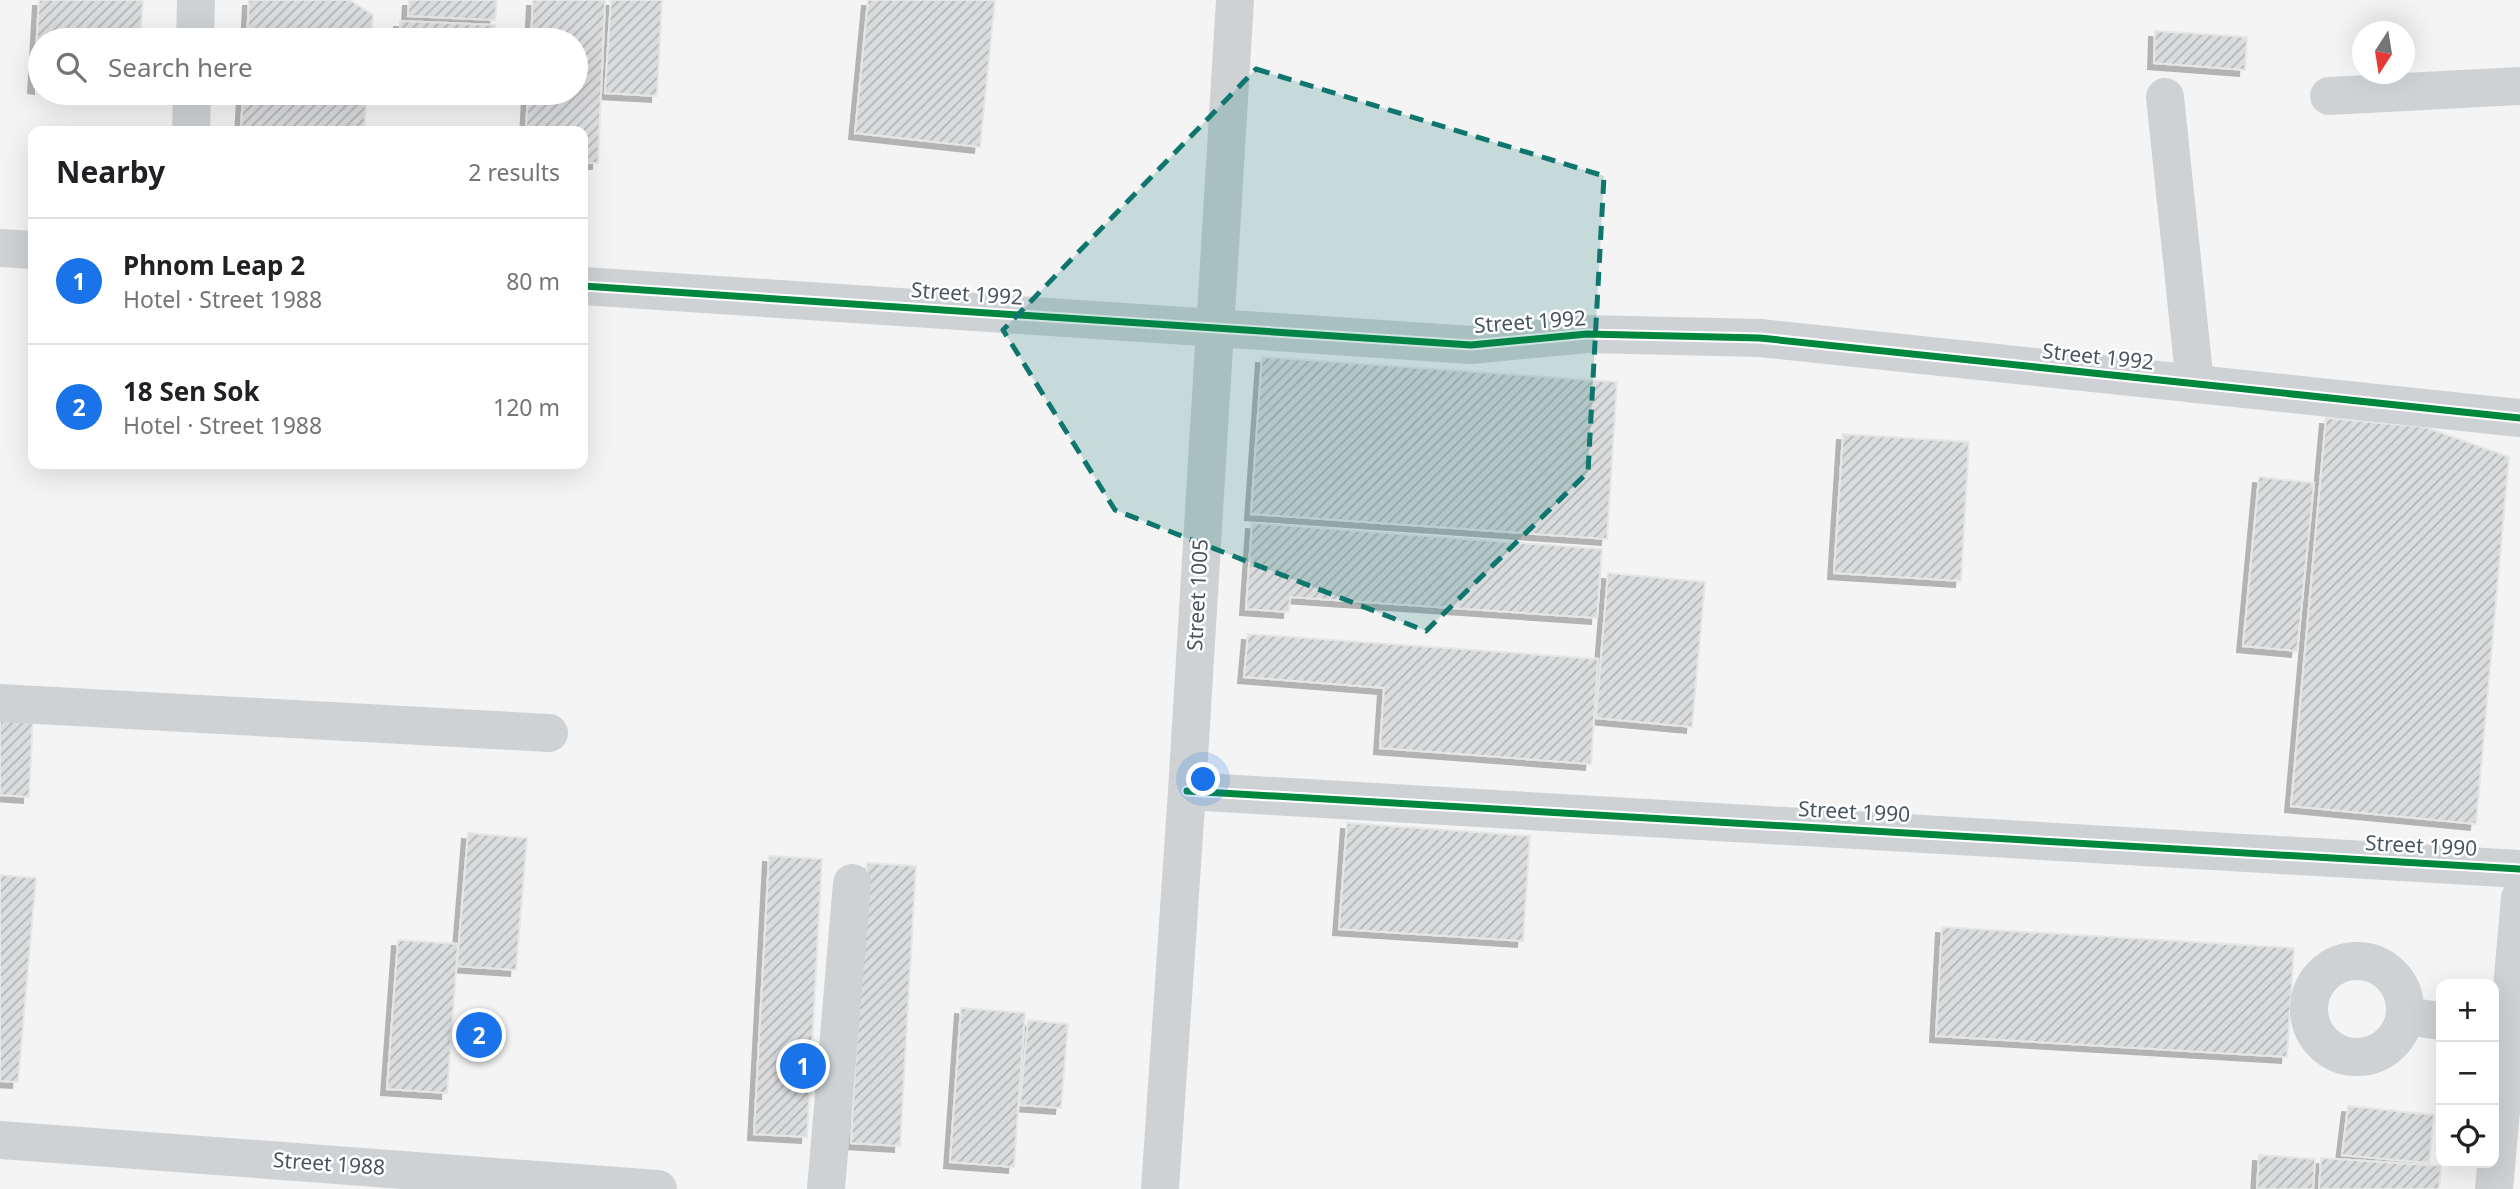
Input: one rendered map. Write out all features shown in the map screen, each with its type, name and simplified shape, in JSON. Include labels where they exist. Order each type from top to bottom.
[{"type":"street","name":"Street 1005","points":[[1160,1189],[1235,0]]},
{"type":"street","points":[[196,28],[197,1]]},
{"type":"street","points":[[2329,96],[2520,86]]},
{"type":"street","points":[[2165,97],[2195,384]]},
{"type":"street","points":[[191,126],[192,105]]},
{"type":"street","points":[[0,248],[28,250]]},
{"type":"street","name":"Street 1992","points":[[588,286],[1471,345],[1587,334],[1760,338],[2520,418]]},
{"type":"street","points":[[0,703],[549,733]]},
{"type":"street","name":"Street 1990","points":[[1187,791],[2520,869]]},
{"type":"street","points":[[826,1189],[852,883]]},
{"type":"street","points":[[2494,1189],[2509,1148],[2501,1028],[2520,898]]},
{"type":"street","name":"Street 1988","points":[[0,1140],[658,1189]]},
{"type":"highlighted area","points":[[1256,69],[1604,176],[1588,472],[1426,631],[1115,510],[1003,330]]},
{"type":"building","points":[[39,0],[143,0],[141,28],[37,28]]},
{"type":"building","points":[[249,0],[350,0],[373,15],[372,28],[248,28]]},
{"type":"building","points":[[409,0],[497,0],[495,20],[408,16]]},
{"type":"building","points":[[533,0],[605,0],[598,163],[588,163],[588,126],[526,126],[527,105],[588,105],[588,28],[532,28]]},
{"type":"building","points":[[611,0],[662,0],[657,96],[605,93]]},
{"type":"building","points":[[868,0],[995,0],[980,147],[855,133]]},
{"type":"building","points":[[400,21],[495,25],[495,28],[400,28]]},
{"type":"building","points":[[2155,31],[2247,37],[2245,70],[2154,63]]},
{"type":"building","points":[[242,105],[366,105],[364,126],[241,126]]},
{"type":"building","points":[[1262,357],[1617,382],[1607,539],[1251,514]]},
{"type":"building","points":[[2326,418],[2425,427],[2509,457],[2476,824],[2291,806]]},
{"type":"building","points":[[1843,434],[1969,442],[1961,581],[1834,573]]},
{"type":"building","points":[[2259,477],[2314,483],[2297,651],[2243,646]]},
{"type":"building","points":[[1252,523],[1602,549],[1597,618],[1290,597],[1289,612],[1246,609]]},
{"type":"building","points":[[1608,573],[1705,582],[1692,727],[1596,718]]},
{"type":"building","points":[[1248,634],[1598,659],[1591,764],[1380,748],[1384,688],[1244,677]]},
{"type":"building","points":[[0,715],[33,716],[29,797],[0,795]]},
{"type":"building","points":[[1347,823],[1530,836],[1523,941],[1339,929]]},
{"type":"building","points":[[468,833],[527,838],[516,970],[457,966]]},
{"type":"building","points":[[769,856],[822,859],[807,1137],[754,1134]]},
{"type":"building","points":[[867,863],[916,866],[900,1146],[851,1143]]},
{"type":"building","points":[[0,875],[36,878],[18,1082],[0,1081]]},
{"type":"building","points":[[1942,927],[2294,948],[2287,1057],[1936,1036]]},
{"type":"building","points":[[398,940],[458,944],[447,1093],[387,1089]]},
{"type":"building","points":[[961,1008],[1025,1013],[1014,1167],[950,1162]]},
{"type":"building","points":[[1028,1020],[1068,1024],[1061,1108],[1020,1105]]},
{"type":"building","points":[[2348,1106],[2434,1115],[2429,1163],[2342,1155]]},
{"type":"building","points":[[2259,1155],[2315,1159],[2313,1189],[2257,1189]]},
{"type":"building","points":[[2321,1158],[2441,1168],[2439,1189],[2319,1189]]},
{"type":"cycle path","points":[[588,286],[1471,345],[1587,334],[1760,338],[2520,418]]},
{"type":"cycle path","points":[[1187,791],[2520,869]]},
{"type":"place","name":"18 Sen Sok","points":[[479,1035]]},
{"type":"place","name":"Phnom Leap 2","points":[[803,1066]]}]
